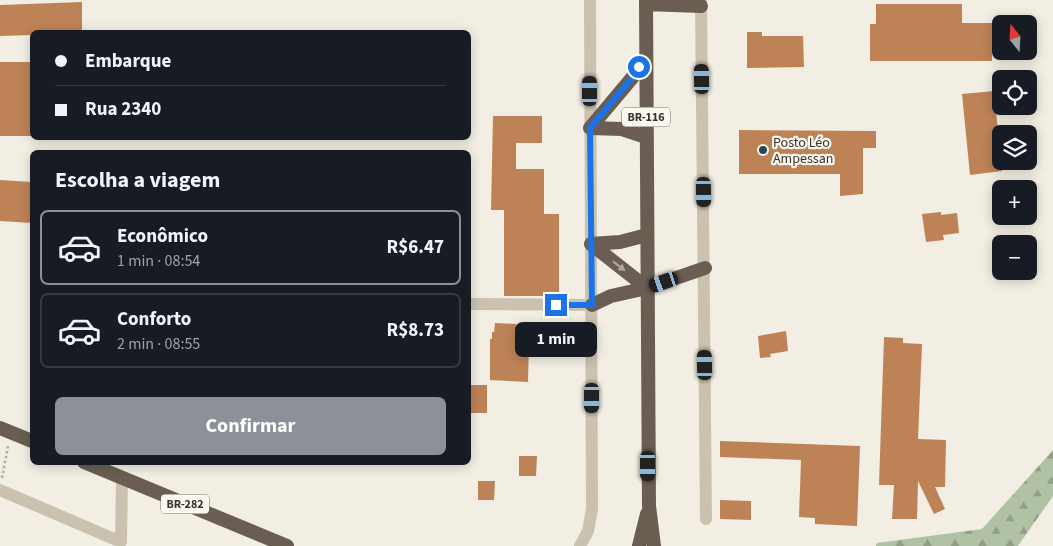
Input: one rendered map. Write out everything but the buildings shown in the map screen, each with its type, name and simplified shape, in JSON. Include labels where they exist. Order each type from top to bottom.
[{"type":"highway","points":[[646,2],[701,3]]},
{"type":"highway","name":"BR-116","points":[[646,2],[649,506],[654,546]]},
{"type":"highway","points":[[590,128],[632,78],[646,56]]},
{"type":"highway","points":[[590,128],[622,129],[646,137]]},
{"type":"highway","points":[[590,244],[620,242],[647,234]]},
{"type":"highway","points":[[590,244],[647,288]]},
{"type":"highway","points":[[592,305],[611,296],[647,288],[704,268]]},
{"type":"highway","points":[[5,430],[30,440]]},
{"type":"highway","name":"BR-282","points":[[91,465],[286,546]]},
{"type":"highway","name":"BR-116","points":[[639,546],[649,506]]},
{"type":"street","points":[[580,546],[588,530],[592,509],[590,0]]},
{"type":"street","points":[[701,3],[706,520]]},
{"type":"street","points":[[471,304],[592,305]]},
{"type":"street","points":[[1,484],[124,545],[122,478]]},
{"type":"path","points":[[1,484],[5,430]]},
{"type":"green space","points":[[1053,450],[1053,496],[1018,546],[876,546],[877,543],[982,529]]},
{"type":"place","name":"Posto Léo Ampessan","points":[[763,150]]},
{"type":"route","points":[[556,305],[592,305],[590,128],[639,67]]}]
